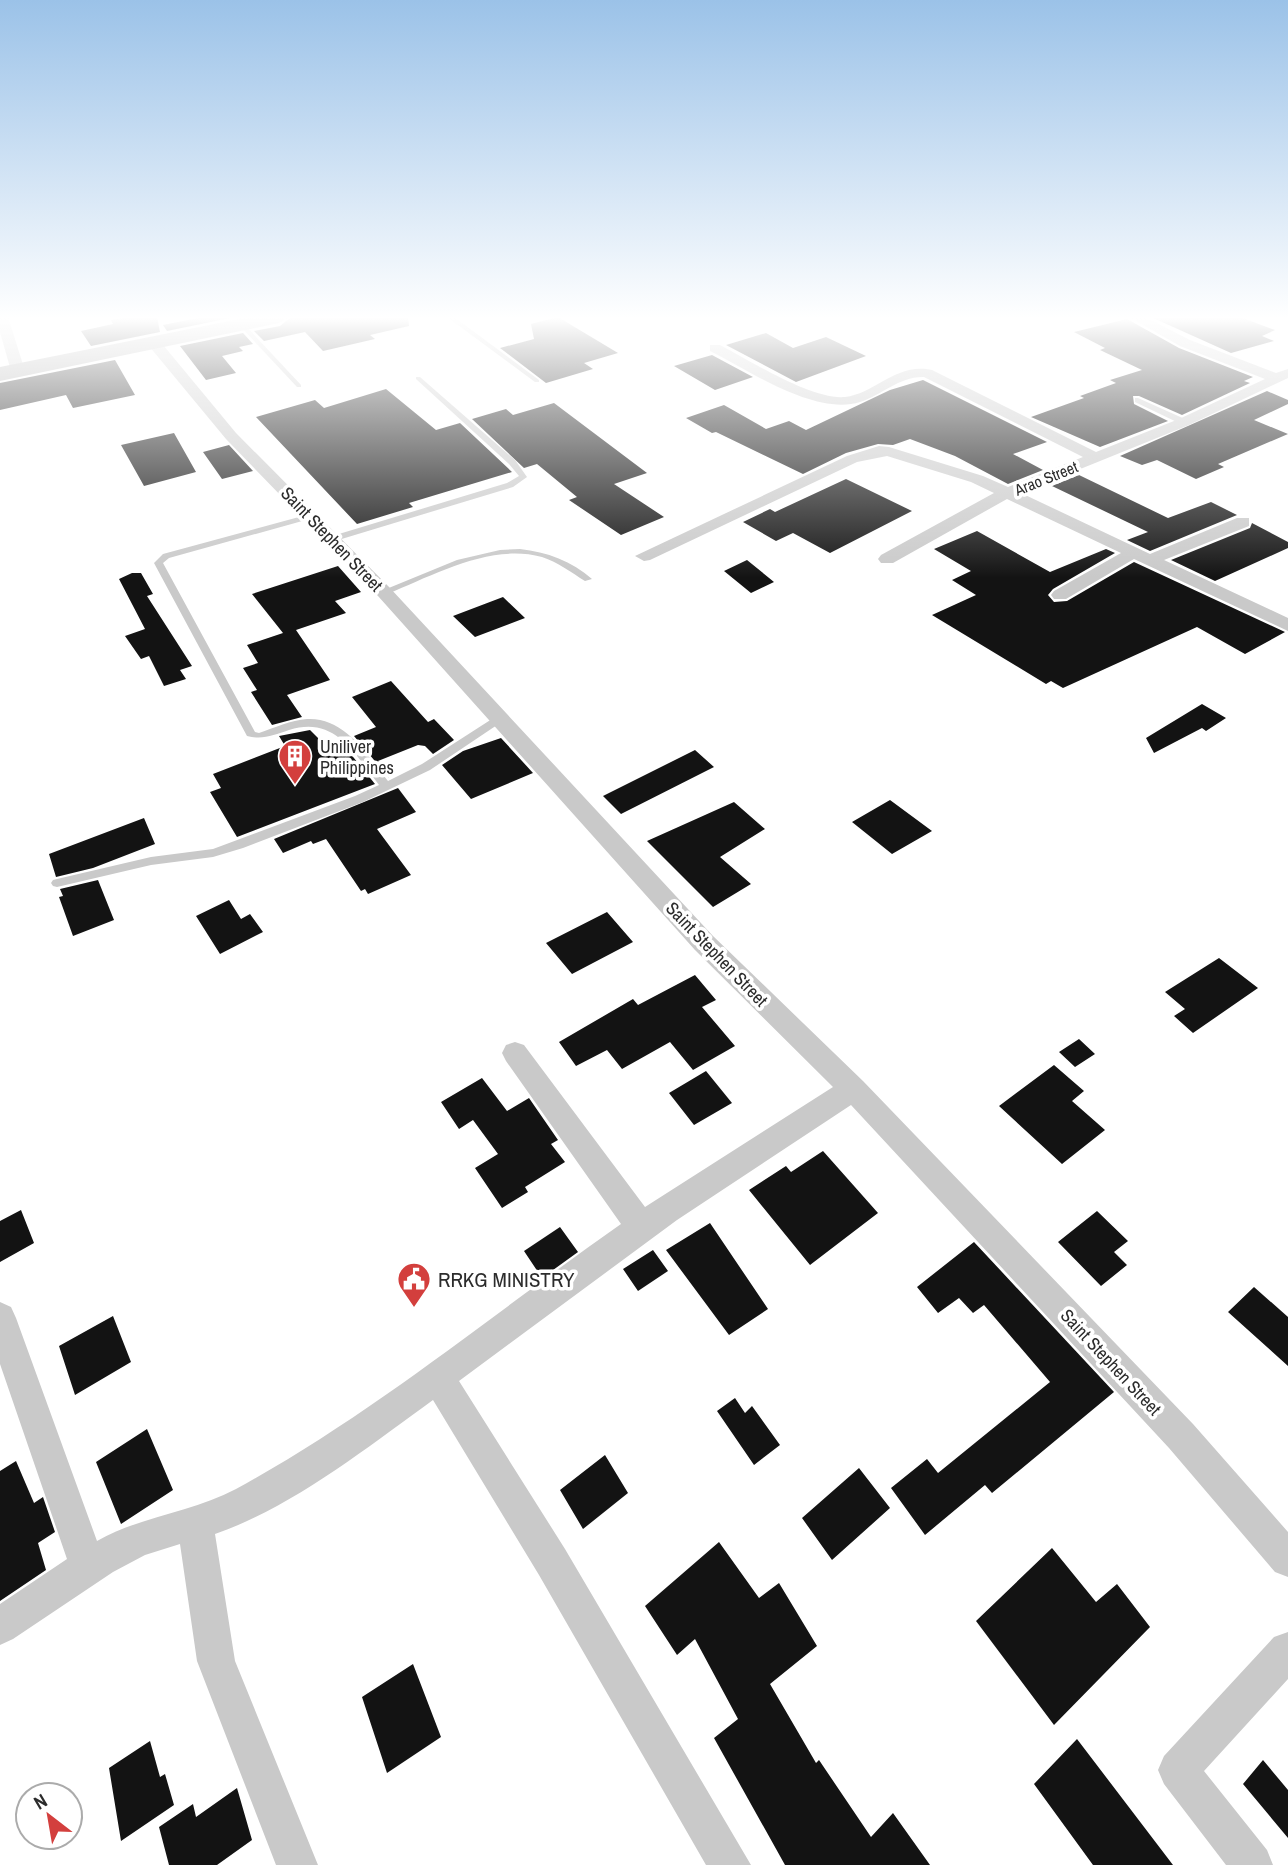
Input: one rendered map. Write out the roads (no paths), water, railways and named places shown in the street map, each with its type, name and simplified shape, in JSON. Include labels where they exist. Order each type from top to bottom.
[{"type":"street","name":"Saint Stephen Street","points":[[205,404],[231,436],[384,592],[704,943],[853,1089],[1181,1436],[1288,1559]]},
{"type":"street","points":[[989,404],[1096,458]]},
{"type":"street","name":"Arao Street","points":[[887,559],[1005,494],[1223,404]]},
{"type":"street","points":[[644,556],[852,459],[879,451],[899,454],[977,479],[1288,625]]},
{"type":"street","points":[[1150,560],[1243,522]]},
{"type":"street","points":[[1060,595],[1133,553]]},
{"type":"street","points":[[515,1053],[641,1227]]},
{"type":"street","points":[[0,1626],[132,1542],[166,1529],[196,1524],[247,1503],[437,1376],[641,1227],[853,1089]]},
{"type":"street","points":[[0,1318],[89,1569]]},
{"type":"street","points":[[437,1376],[552,1562],[730,1865]]},
{"type":"street","points":[[196,1524],[204,1597],[216,1661],[297,1865]]},
{"type":"street","points":[[1252,1865],[1178,1770],[1288,1651]]},
{"type":"lane","points":[[332,539],[510,485],[523,477],[512,462],[447,404]]},
{"type":"lane","points":[[1146,404],[1184,422]]},
{"type":"lane","points":[[310,516],[166,556],[158,563],[251,734],[259,736],[306,723],[329,725],[341,732],[386,786]]},
{"type":"lane","points":[[384,592],[470,559],[508,552],[542,554],[587,579]]},
{"type":"lane","points":[[57,883],[151,861],[213,853],[426,768],[499,719]]},
{"type":"place","name":"Uniliver Philippines","points":[[295,786]]},
{"type":"place","name":"RRKG MINISTRY","points":[[414,1309]]}]
